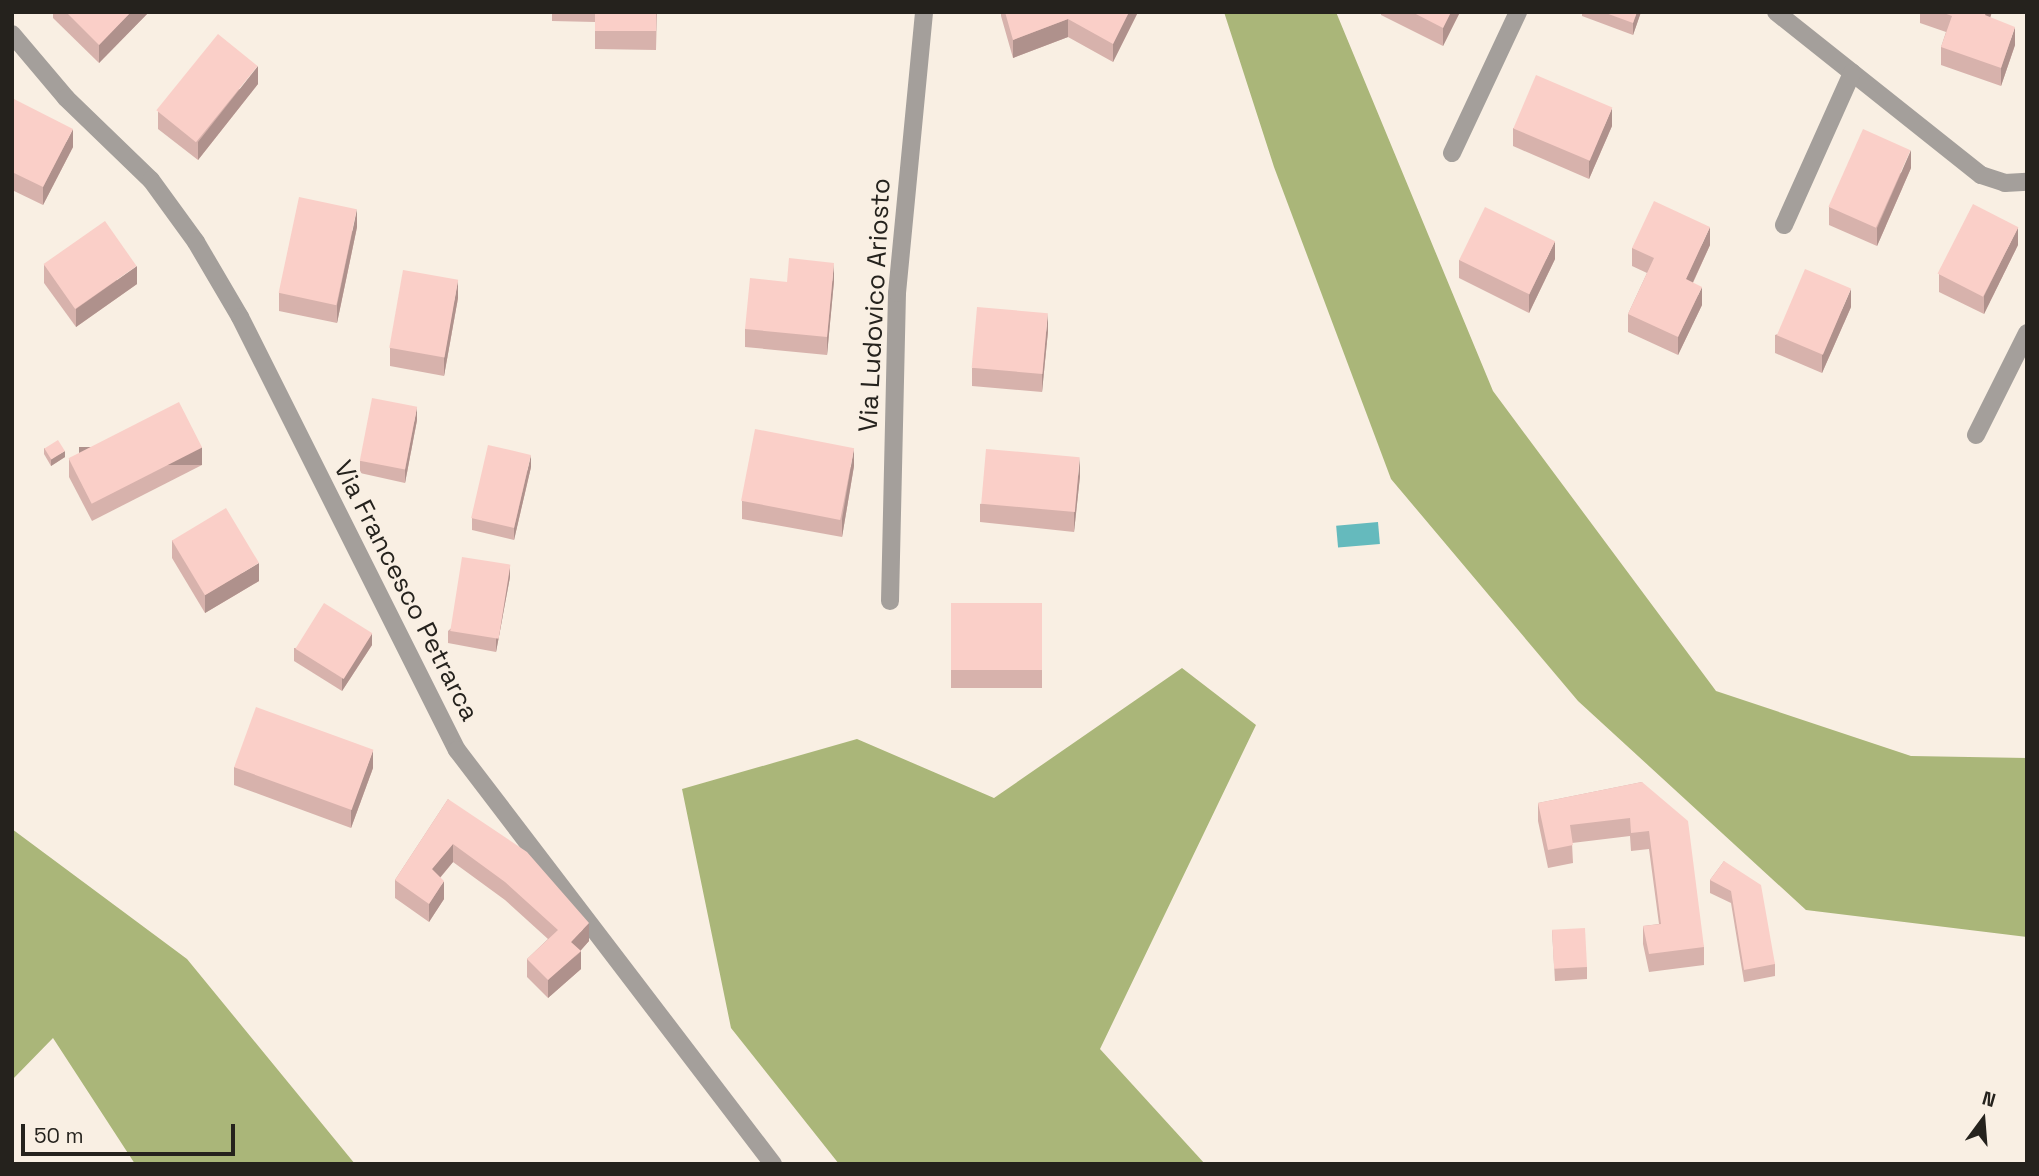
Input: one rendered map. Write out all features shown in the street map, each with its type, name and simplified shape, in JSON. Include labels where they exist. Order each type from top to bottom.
[{"type":"street","name":"Via Ludovico Ariosto","points":[[890,601],[897,293],[924,12]]},
{"type":"street","points":[[1452,153],[1518,12]]},
{"type":"street","points":[[1776,12],[1981,175],[2005,183],[2027,182]]},
{"type":"street","name":"Via Francesco Petrarca","points":[[12,34],[66,98],[150,180],[196,242],[240,317],[457,750],[773,1164]]},
{"type":"street","points":[[1784,225],[1852,73]]},
{"type":"street","points":[[1976,435],[2027,333]]},
{"type":"green space","points":[[1224,12],[1336,12],[1493,391],[1716,691],[1911,756],[2027,758],[2027,937],[1806,910],[1578,701],[1391,479],[1274,167]]},
{"type":"green space","points":[[1182,668],[1256,725],[1100,1049],[1205,1164],[839,1164],[731,1028],[682,789],[857,739],[994,798]]},
{"type":"green space","points":[[12,829],[187,959],[355,1164],[135,1164],[53,1038],[12,1080]]},
{"type":"water","points":[[1378,522],[1380,544],[1338,548],[1336,526]]},
{"type":"building","points":[[66,12],[131,12],[99,45]]},
{"type":"building","points":[[595,12],[656,12],[656,31],[595,31]]},
{"type":"building","points":[[1005,12],[1129,12],[1113,44],[1068,19],[1013,40]]},
{"type":"building","points":[[1412,12],[1451,12],[1443,28]]},
{"type":"building","points":[[1603,12],[1637,12],[1633,23]]},
{"type":"building","points":[[1941,12],[1986,12],[1985,15],[2015,27],[2001,68],[1941,47],[1952,16]]},
{"type":"building","points":[[218,34],[258,66],[196,142],[156,110]]},
{"type":"building","points":[[1536,75],[1612,107],[1590,161],[1513,128]]},
{"type":"building","points":[[12,98],[73,129],[43,187],[12,172]]},
{"type":"building","points":[[1863,129],[1911,150],[1876,228],[1828,207]]},
{"type":"building","points":[[299,197],[357,209],[336,305],[279,293]]},
{"type":"building","points":[[1654,201],[1710,227],[1686,279],[1702,287],[1678,337],[1628,314],[1654,258],[1632,248]]},
{"type":"building","points":[[1973,204],[2018,227],[1983,297],[1938,273]]},
{"type":"building","points":[[1485,207],[1555,241],[1529,294],[1459,260]]},
{"type":"building","points":[[105,221],[137,266],[75,309],[44,264]]},
{"type":"building","points":[[789,258],[834,263],[827,337],[745,329],[750,278],[787,282]]},
{"type":"building","points":[[1805,269],[1851,289],[1823,355],[1777,335]]},
{"type":"building","points":[[403,270],[458,280],[444,358],[389,348]]},
{"type":"building","points":[[977,307],[1048,313],[1042,374],[972,368]]},
{"type":"building","points":[[372,398],[417,407],[405,470],[360,461]]},
{"type":"building","points":[[179,402],[202,447],[92,504],[69,458]]},
{"type":"building","points":[[755,429],[854,448],[840,520],[741,501]]},
{"type":"building","points":[[58,440],[65,451],[51,460],[44,448]]},
{"type":"building","points":[[488,445],[531,455],[514,528],[471,518]]},
{"type":"building","points":[[986,449],[1080,457],[1075,512],[981,504]]},
{"type":"building","points":[[226,508],[259,563],[205,595],[172,540]]},
{"type":"building","points":[[462,557],[510,565],[499,639],[450,631]]},
{"type":"building","points":[[324,603],[372,633],[344,679],[295,649]]},
{"type":"building","points":[[951,603],[1042,603],[1042,670],[951,670]]},
{"type":"building","points":[[256,707],[373,750],[352,810],[234,767]]},
{"type":"building","points":[[1642,782],[1688,821],[1704,947],[1649,954],[1643,926],[1661,924],[1649,831],[1631,833],[1630,818],[1570,825],[1573,845],[1548,850],[1538,803]]},
{"type":"building","points":[[448,799],[527,852],[589,923],[571,942],[581,951],[548,980],[527,959],[558,930],[505,882],[453,844],[432,869],[444,881],[429,904],[395,880]]},
{"type":"building","points":[[1724,861],[1761,885],[1775,964],[1744,970],[1731,891],[1710,880]]},
{"type":"building","points":[[1585,928],[1587,967],[1554,969],[1552,930]]}]
